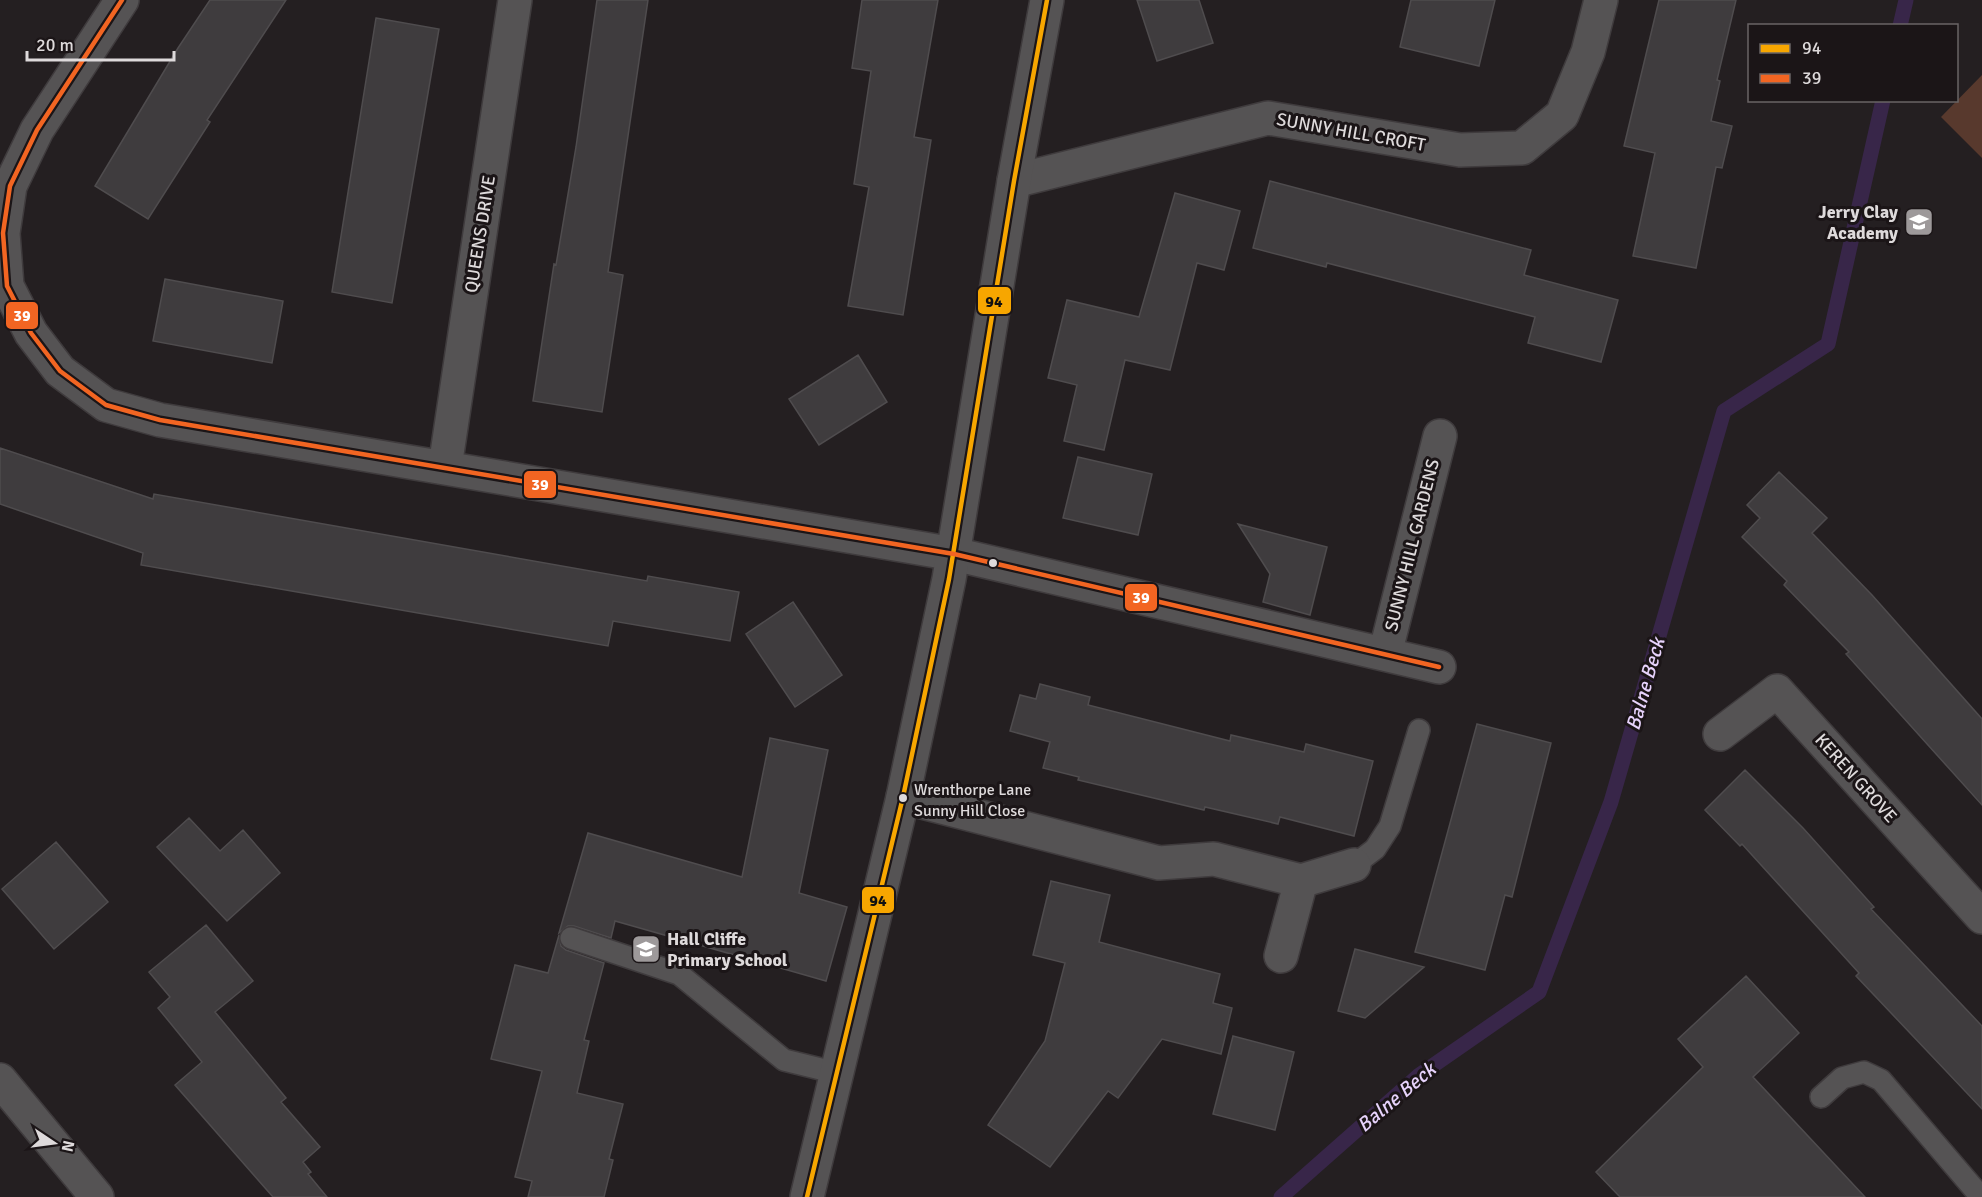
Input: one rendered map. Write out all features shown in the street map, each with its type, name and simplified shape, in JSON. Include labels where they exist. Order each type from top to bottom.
[{"type":"street","points":[[122,0],[37,130],[10,186],[3,233],[7,286],[31,333],[60,371],[106,405],[160,420],[954,554]]},
{"type":"street","name":"QUEENS DRIVE","points":[[445,467],[515,0]]},
{"type":"street","points":[[807,1197],[903,797],[954,554],[1014,181],[1047,0]]},
{"type":"street","name":"SUNNY HILL CROFT","points":[[1014,181],[1268,118],[1461,150],[1522,148],[1562,115],[1588,52],[1601,0]]},
{"type":"street","name":"SUNNY HILL GARDENS","points":[[1384,654],[1440,436]]},
{"type":"street","name":"SUNNY HILL GARDENS","points":[[954,554],[1439,667]]},
{"type":"street","name":"KEREN GROVE","points":[[1720,734],[1777,691],[1982,917]]},
{"type":"street","points":[[903,797],[1159,863],[1214,859],[1301,881],[1354,865]]},
{"type":"street","points":[[1281,956],[1301,881]]},
{"type":"street","points":[[0,1080],[97,1197]]},
{"type":"lane","points":[[1354,865],[1375,849],[1390,826],[1419,730]]},
{"type":"lane","points":[[571,938],[679,974],[784,1060],[837,1073]]},
{"type":"lane","points":[[1821,1097],[1842,1078],[1864,1072],[1881,1080],[1981,1197]]},
{"type":"shaded area","points":[[1982,75],[1982,158],[1941,117]]},
{"type":"building","points":[[210,0],[286,0],[207,120],[210,122],[148,219],[95,186],[178,48]]},
{"type":"building","points":[[597,0],[648,0],[608,272],[623,275],[602,412],[533,401],[554,264],[556,265],[576,147]]},
{"type":"building","points":[[862,0],[938,0],[914,137],[931,140],[903,315],[848,306],[869,187],[854,184],[871,71],[852,68]]},
{"type":"building","points":[[1137,0],[1199,0],[1213,43],[1157,61]]},
{"type":"building","points":[[1411,0],[1495,0],[1479,66],[1400,47]]},
{"type":"building","points":[[1659,0],[1736,0],[1717,80],[1720,81],[1711,121],[1732,126],[1722,168],[1716,167],[1696,268],[1633,256],[1655,153],[1624,146]]},
{"type":"building","points":[[376,18],[439,29],[392,303],[332,292]]},
{"type":"building","points":[[1270,181],[1531,250],[1524,275],[1618,300],[1601,362],[1528,343],[1535,317],[1327,263],[1326,267],[1253,248]]},
{"type":"building","points":[[1175,193],[1240,211],[1224,270],[1197,263],[1170,370],[1125,360],[1104,450],[1064,441],[1077,385],[1048,378],[1067,300],[1139,317]]},
{"type":"building","points":[[165,279],[283,301],[272,363],[153,341]]},
{"type":"building","points":[[858,355],[887,402],[819,445],[789,399]]},
{"type":"building","points":[[0,448],[153,499],[154,494],[647,581],[648,576],[739,592],[730,641],[613,621],[608,646],[141,565],[143,553],[0,504]]},
{"type":"building","points":[[1078,457],[1152,474],[1138,535],[1063,518]]},
{"type":"building","points":[[1779,472],[1827,518],[1812,533],[1872,595],[1982,719],[1982,805],[1846,654],[1849,652],[1784,585],[1787,581],[1742,537],[1760,518],[1747,505]]},
{"type":"building","points":[[1238,524],[1327,547],[1310,615],[1263,602],[1270,574]]},
{"type":"building","points":[[793,602],[842,675],[795,707],[746,634]]},
{"type":"building","points":[[1040,684],[1090,697],[1088,705],[1230,741],[1231,735],[1304,752],[1306,744],[1373,761],[1354,836],[1280,817],[1278,824],[1205,807],[1204,810],[1078,780],[1079,777],[1043,768],[1050,742],[1010,731],[1020,695],[1036,699]]},
{"type":"building","points":[[1477,724],[1551,743],[1512,897],[1505,895],[1485,970],[1415,952]]},
{"type":"building","points":[[770,738],[828,750],[799,893],[847,907],[826,981],[615,921],[611,938],[574,926],[568,926],[559,933],[588,833],[742,877]]},
{"type":"building","points":[[1745,770],[1803,828],[1874,907],[1871,909],[1982,1026],[1982,1109],[1856,976],[1859,973],[1742,844],[1740,846],[1705,810]]},
{"type":"building","points":[[189,818],[220,851],[243,830],[280,873],[227,921],[157,847]]},
{"type":"building","points":[[56,842],[108,902],[54,949],[2,889]]},
{"type":"building","points":[[1051,881],[1110,895],[1099,942],[1220,974],[1213,1003],[1232,1008],[1221,1054],[1162,1039],[1118,1098],[1108,1091],[1050,1167],[988,1125],[1045,1041],[1065,963],[1033,955]]},
{"type":"building","points":[[206,925],[253,981],[215,1012],[286,1098],[281,1102],[320,1147],[303,1162],[311,1172],[308,1174],[327,1197],[273,1197],[175,1085],[202,1062],[158,1008],[170,997],[149,972]]},
{"type":"building","points":[[559,935],[561,946],[566,950],[604,963],[584,1040],[589,1041],[577,1093],[623,1104],[609,1159],[613,1160],[604,1197],[528,1197],[532,1181],[515,1177],[542,1071],[491,1059],[515,965],[548,973]]},
{"type":"building","points":[[1355,949],[1424,967],[1365,1018],[1338,1011]]},
{"type":"building","points":[[1746,976],[1799,1033],[1753,1077],[1865,1197],[1620,1197],[1596,1172],[1703,1067],[1678,1039]]},
{"type":"building","points":[[1233,1036],[1294,1052],[1275,1130],[1213,1114]]},
{"type":"waterway","name":"Balne Beck","points":[[1900,24],[1906,0]]},
{"type":"waterway","name":"Balne Beck","points":[[1281,1197],[1418,1076],[1539,992],[1611,802],[1724,411],[1828,344],[1883,102]]},
{"type":"transit line","name":"39","points":[[122,0],[37,130],[10,186],[3,233],[7,286],[31,333],[60,371],[106,405],[160,420],[954,554],[1439,667]]},
{"type":"transit line","name":"94","points":[[807,1197],[903,797],[949,579],[1014,181],[1047,0]]},
{"type":"place","name":"Jerry Clay Academy","points":[[1919,222]]},
{"type":"place","name":"Wrenthorpe Lane Sunny Hill Close","points":[[903,798]]},
{"type":"place","name":"Hall Cliffe Primary School","points":[[646,949]]}]
